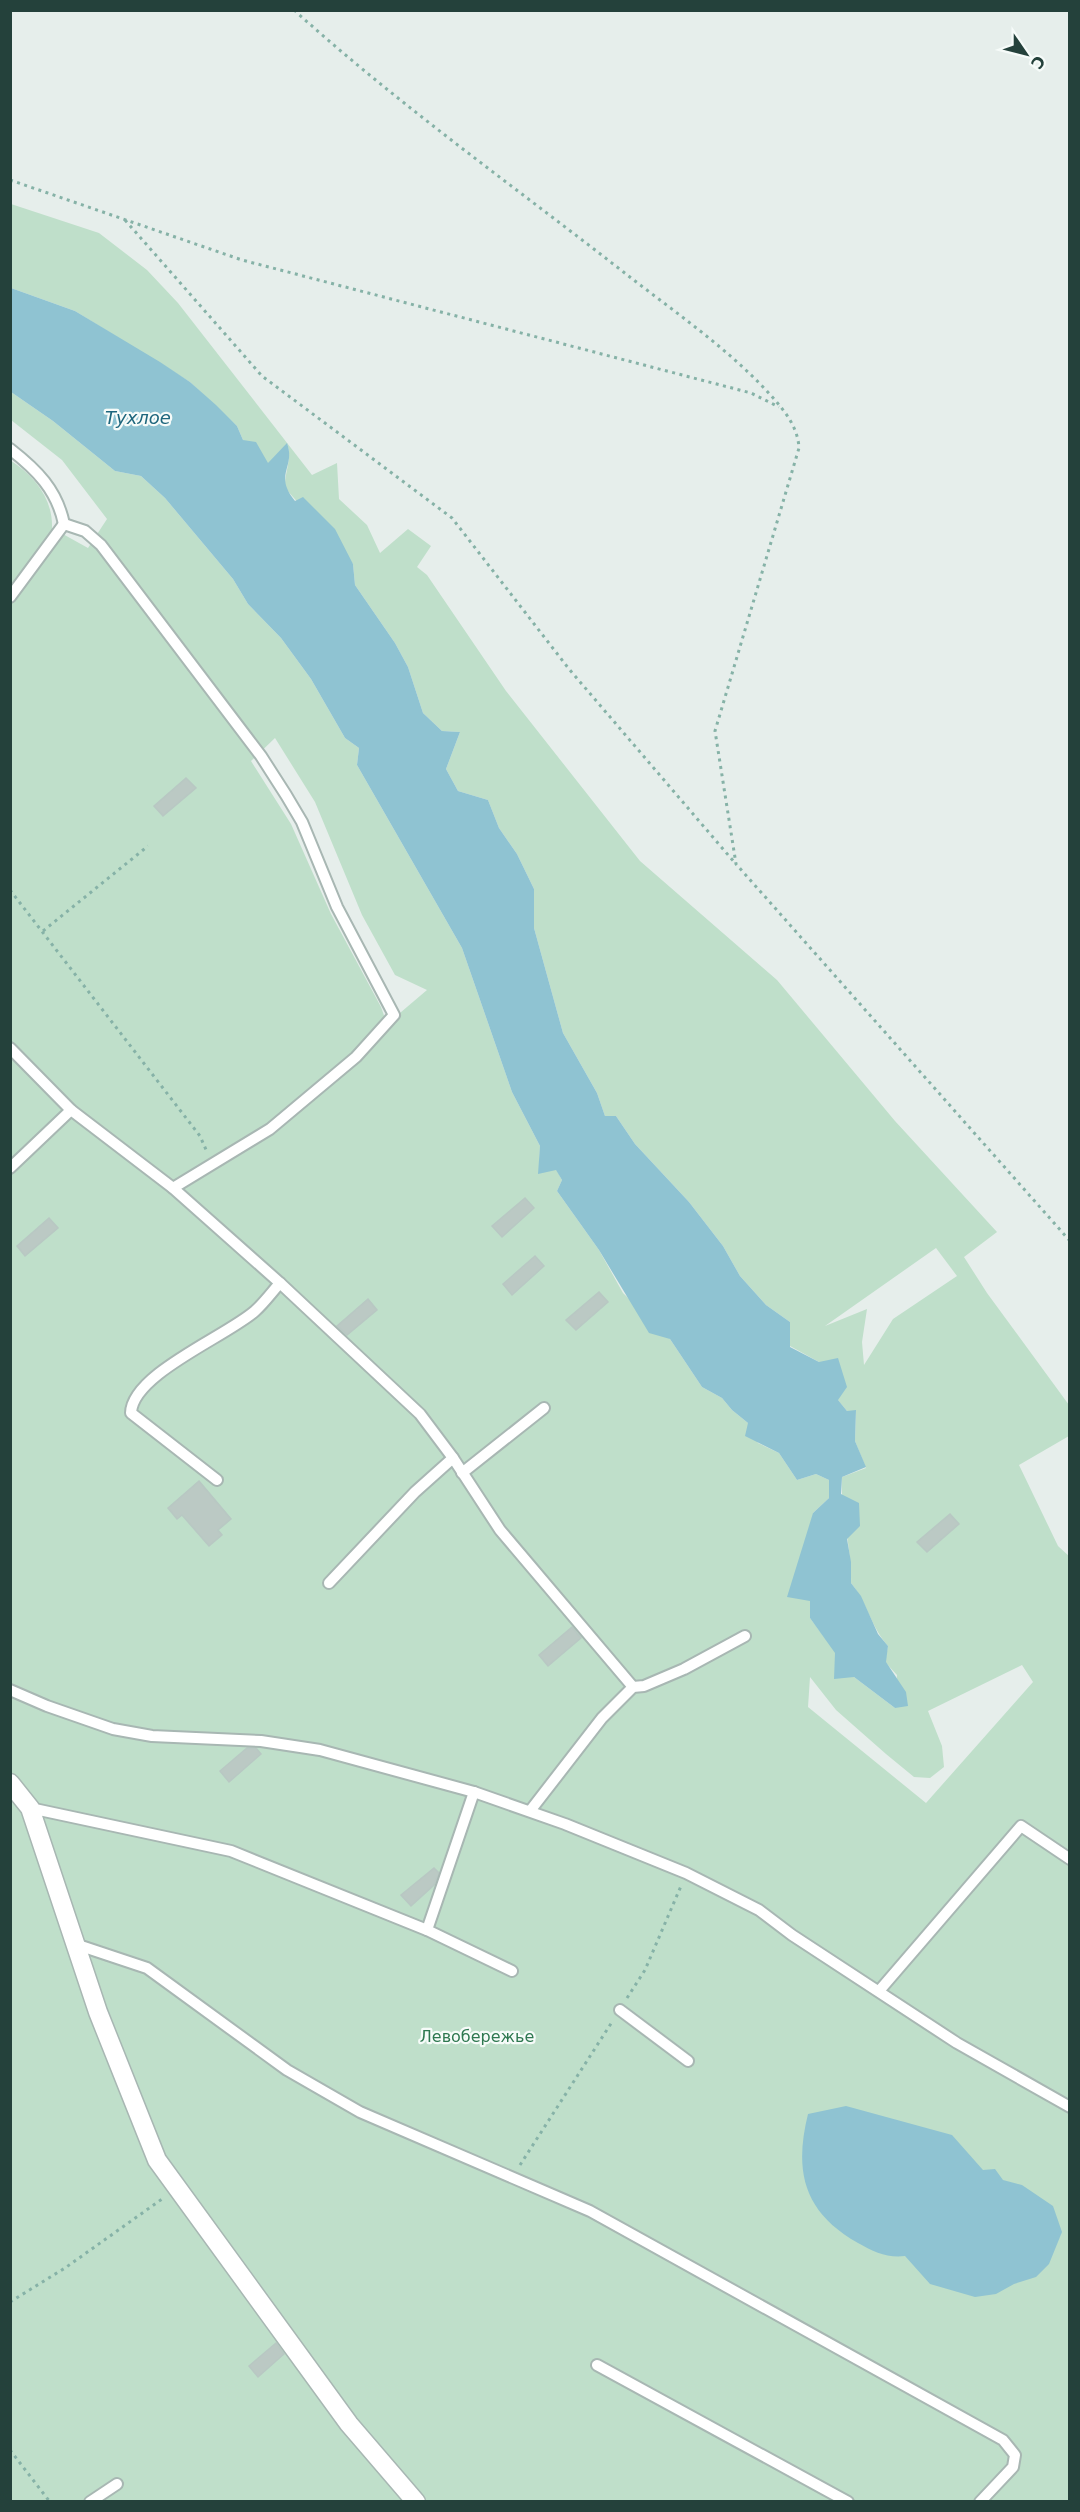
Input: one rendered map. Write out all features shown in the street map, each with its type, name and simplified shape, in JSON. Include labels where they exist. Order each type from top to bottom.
[{"type":"street","points":[[10,1783],[30,1808],[98,2012],[157,2160],[349,2424],[416,2502]]},
{"type":"lane","points":[[10,449],[44,478],[55,495],[64,524]]},
{"type":"lane","points":[[10,597],[64,524]]},
{"type":"lane","points":[[64,524],[85,531],[101,545],[261,756],[302,822],[337,907],[394,1015],[356,1057],[270,1129],[172,1188]]},
{"type":"lane","points":[[10,1048],[71,1110],[172,1188],[280,1283],[420,1414],[453,1458],[500,1530],[633,1687]]},
{"type":"lane","points":[[10,1168],[71,1110]]},
{"type":"lane","points":[[217,1480],[131,1413],[131,1403],[145,1386],[176,1360],[210,1342],[255,1311],[280,1283]]},
{"type":"lane","points":[[462,1473],[544,1408]]},
{"type":"lane","points":[[329,1582],[415,1492],[453,1458]]},
{"type":"lane","points":[[530,1811],[602,1718],[633,1687],[644,1686],[684,1669],[745,1636]]},
{"type":"lane","points":[[10,1690],[47,1706],[113,1729],[152,1736],[261,1741],[320,1750],[474,1792],[530,1811],[686,1873],[759,1910],[792,1935],[957,2043],[1070,2107]]},
{"type":"lane","points":[[427,1930],[474,1792]]},
{"type":"lane","points":[[30,1808],[231,1851],[427,1930],[512,1971]]},
{"type":"lane","points":[[879,1991],[1021,1826],[1070,1859]]},
{"type":"lane","points":[[75,1944],[147,1968],[287,2070],[360,2112],[590,2211],[1003,2440],[1015,2455],[1013,2467],[981,2502]]},
{"type":"lane","points":[[620,2010],[688,2061]]},
{"type":"lane","points":[[597,2365],[848,2502]]},
{"type":"lane","points":[[90,2502],[117,2484]]},
{"type":"path","points":[[294,10],[400,98],[709,340],[759,384],[781,408],[798,437],[799,448],[715,731],[736,864]]},
{"type":"path","points":[[10,180],[242,260],[751,393],[781,408]]},
{"type":"path","points":[[125,220],[262,376],[452,518],[569,669],[736,864],[1070,1241]]},
{"type":"path","points":[[43,932],[148,846]]},
{"type":"path","points":[[10,890],[200,1136],[212,1164]]},
{"type":"path","points":[[511,2178],[645,1970],[686,1873]]},
{"type":"path","points":[[10,2302],[65,2268],[176,2188]]},
{"type":"path","points":[[10,2450],[50,2502]]},
{"type":"green space","name":"Левобережье","points":[[11,204],[99,233],[147,270],[178,303],[312,475],[337,463],[339,499],[367,525],[380,553],[408,529],[431,546],[417,567],[427,575],[506,691],[640,861],[777,980],[895,1121],[997,1232],[964,1257],[987,1293],[1069,1405],[1069,1436],[1019,1465],[1058,1546],[1070,1557],[1069,2501],[11,2501],[10,460],[27,473],[41,489],[52,517],[52,528],[88,548],[107,519],[62,460],[11,420],[11,392],[53,421],[115,471],[141,476],[165,498],[233,579],[248,604],[281,638],[311,679],[345,738],[359,748],[357,765],[462,948],[512,1092],[540,1146],[539,1173],[556,1169],[562,1180],[557,1191],[599,1250],[623,1293],[670,1339],[702,1387],[722,1398],[748,1423],[758,1443],[779,1453],[797,1480],[816,1474],[829,1480],[829,1498],[813,1513],[810,1618],[854,1677],[895,1708],[897,1675],[885,1662],[888,1646],[877,1631],[851,1583],[842,1477],[866,1468],[855,1441],[856,1411],[847,1411],[837,1399],[819,1362],[790,1346],[790,1322],[766,1305],[740,1276],[723,1246],[689,1202],[635,1144],[616,1116],[605,1116],[597,1093],[563,1033],[534,928],[534,889],[517,854],[499,828],[488,800],[458,791],[446,769],[460,732],[442,731],[423,713],[408,667],[395,643],[355,585],[353,564],[285,488],[289,460],[287,444],[268,464],[243,440],[237,426],[190,382],[75,311],[11,288]],"holes":[[[275,738],[315,802],[362,915],[395,975],[427,990],[387,1024],[381,1007],[331,914],[291,824],[251,761]],[[936,1248],[957,1276],[893,1319],[864,1365],[862,1342],[867,1309],[825,1326]],[[1022,1665],[1033,1682],[926,1803],[808,1707],[810,1677],[836,1710],[914,1777],[930,1778],[944,1767],[942,1746],[928,1711]]]},
{"type":"water","name":"Тухлое","points":[[11,288],[75,311],[190,382],[237,426],[243,440],[256,442],[268,463],[287,443],[289,459],[285,477],[289,492],[295,501],[303,497],[335,529],[353,564],[355,585],[395,643],[408,667],[423,713],[442,731],[460,732],[446,769],[458,791],[488,800],[499,828],[517,854],[534,889],[534,928],[563,1033],[597,1093],[605,1116],[616,1116],[635,1144],[689,1202],[723,1246],[740,1276],[766,1305],[790,1322],[790,1347],[819,1362],[838,1358],[847,1387],[838,1400],[847,1411],[856,1410],[855,1441],[866,1467],[842,1477],[841,1494],[859,1503],[860,1526],[847,1539],[851,1562],[851,1583],[861,1596],[878,1634],[888,1646],[886,1662],[906,1692],[908,1706],[895,1708],[854,1677],[834,1679],[835,1653],[810,1618],[810,1601],[787,1597],[813,1513],[829,1498],[829,1480],[816,1474],[797,1480],[779,1453],[745,1436],[748,1423],[722,1398],[702,1387],[670,1339],[649,1333],[599,1250],[557,1191],[562,1180],[556,1170],[538,1174],[540,1146],[512,1092],[462,948],[357,765],[359,748],[345,738],[311,679],[281,638],[248,604],[233,579],[165,498],[141,476],[115,471],[53,421],[11,392]]},
{"type":"water","points":[[846,2106],[952,2135],[983,2170],[995,2169],[1003,2180],[1022,2185],[1053,2206],[1062,2232],[1049,2264],[1036,2277],[1014,2284],[996,2294],[975,2297],[930,2284],[905,2256],[875,2252],[839,2231],[814,2204],[803,2172],[802,2154],[808,2114]]},
{"type":"building","points":[[186,778],[196,788],[163,816],[154,806]]},
{"type":"building","points":[[525,1198],[534,1208],[502,1237],[492,1226]]},
{"type":"building","points":[[49,1218],[58,1228],[25,1256],[17,1246]]},
{"type":"building","points":[[535,1256],[544,1266],[512,1295],[503,1284]]},
{"type":"building","points":[[599,1292],[608,1302],[576,1330],[566,1320]]},
{"type":"building","points":[[368,1299],[377,1310],[347,1335],[337,1326]]},
{"type":"building","points":[[199,1481],[231,1519],[218,1530],[222,1535],[209,1546],[182,1515],[177,1519],[168,1508]]},
{"type":"building","points":[[950,1514],[959,1524],[927,1552],[917,1542]]},
{"type":"building","points":[[572,1627],[581,1638],[548,1666],[539,1655]]},
{"type":"building","points":[[247,1748],[256,1748],[261,1754],[229,1782],[220,1771]]},
{"type":"building","points":[[434,1868],[439,1873],[434,1885],[411,1906],[401,1895]]},
{"type":"building","points":[[276,2343],[284,2354],[258,2377],[249,2366]]}]
